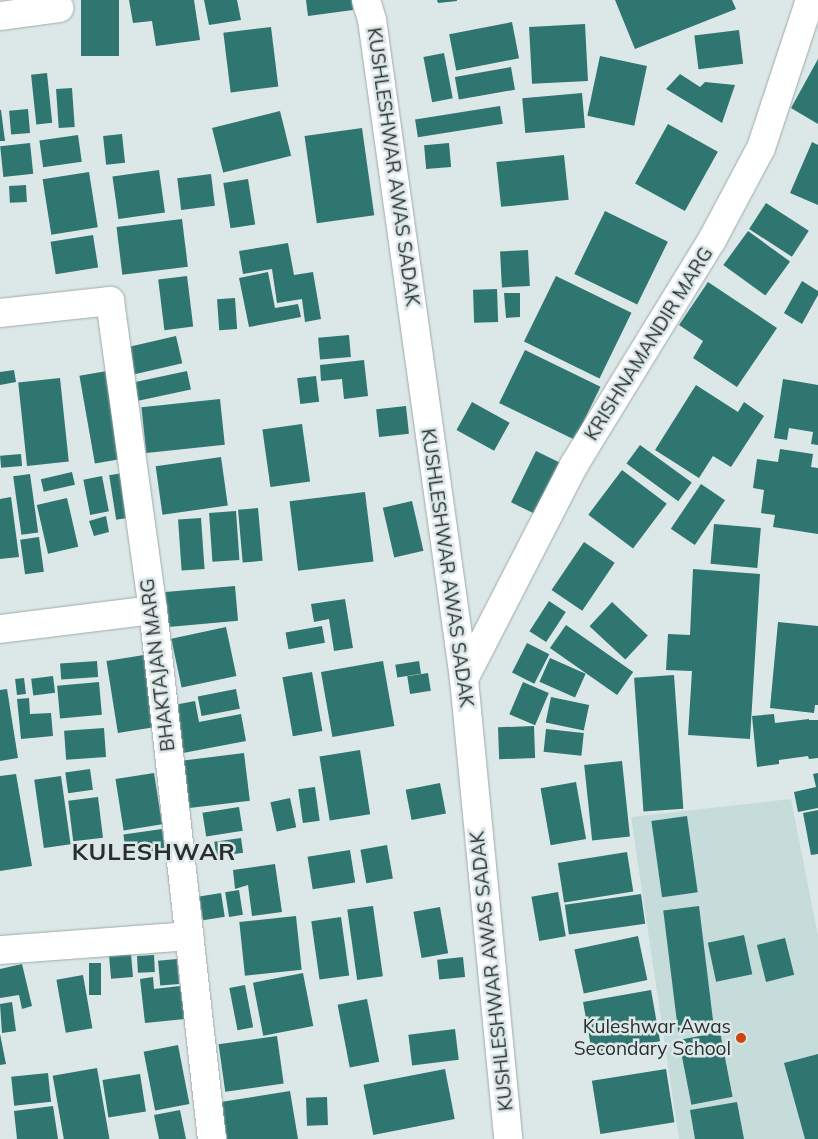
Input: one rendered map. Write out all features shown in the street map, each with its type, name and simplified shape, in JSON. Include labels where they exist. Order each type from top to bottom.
[{"type":"street","name":"KUSHLESHWAR AWAS SADAK","points":[[366,0],[372,20],[464,679],[508,1139]]},
{"type":"street","name":"KRISHNAMANDIR MARG","points":[[464,679],[574,465],[712,240],[761,148],[808,2]]},
{"type":"street","points":[[0,16],[59,8]]},
{"type":"street","name":"BHAKTAJAN MARG","points":[[0,313],[110,302],[153,610],[212,1139]]},
{"type":"street","points":[[0,629],[153,610]]},
{"type":"street","points":[[0,950],[189,936]]},
{"type":"shaded area","name":"Kuleshwar Awas Secondary School","points":[[791,799],[818,936],[818,1139],[679,1139],[631,817]]},
{"type":"building","points":[[81,0],[119,0],[119,56],[81,56]]},
{"type":"building","points":[[129,0],[194,0],[200,40],[156,46],[152,21],[133,23]]},
{"type":"building","points":[[204,0],[237,0],[241,20],[209,25]]},
{"type":"building","points":[[306,0],[352,0],[353,10],[308,16]]},
{"type":"building","points":[[437,0],[457,0],[457,1],[438,3]]},
{"type":"building","points":[[615,0],[732,0],[736,9],[635,49]]},
{"type":"building","points":[[512,22],[519,58],[456,71],[449,34]]},
{"type":"building","points":[[585,24],[588,81],[532,84],[529,27]]},
{"type":"building","points":[[271,27],[278,87],[231,92],[223,33]]},
{"type":"building","points":[[739,30],[743,64],[698,69],[694,35]]},
{"type":"building","points":[[444,53],[453,98],[432,102],[423,57]]},
{"type":"building","points":[[600,56],[647,66],[634,126],[587,116]]},
{"type":"building","points":[[818,59],[818,124],[791,108]]},
{"type":"building","points":[[511,67],[515,90],[459,100],[455,77]]},
{"type":"building","points":[[47,73],[52,123],[36,124],[31,75]]},
{"type":"building","points":[[680,74],[700,87],[705,82],[735,85],[722,123],[666,89]]},
{"type":"building","points":[[72,88],[75,127],[59,128],[56,89]]},
{"type":"building","points":[[582,93],[585,128],[525,133],[522,98]]},
{"type":"building","points":[[500,106],[503,124],[418,137],[415,119]]},
{"type":"building","points":[[28,109],[30,133],[11,135],[9,111]]},
{"type":"building","points":[[1,110],[5,141],[0,141]]},
{"type":"building","points":[[280,111],[291,156],[223,173],[212,128]]},
{"type":"building","points":[[668,124],[718,152],[685,211],[635,183]]},
{"type":"building","points":[[362,128],[374,215],[317,223],[305,136]]},
{"type":"building","points":[[122,134],[125,163],[106,165],[103,136]]},
{"type":"building","points":[[78,135],[82,162],[43,167],[39,140]]},
{"type":"building","points":[[812,142],[818,145],[818,205],[790,193]]},
{"type":"building","points":[[30,143],[33,174],[3,177],[0,146]]},
{"type":"building","points":[[449,143],[451,167],[426,169],[424,145]]},
{"type":"building","points":[[564,155],[569,200],[501,207],[496,162]]},
{"type":"building","points":[[159,170],[165,213],[118,219],[112,177]]},
{"type":"building","points":[[89,172],[98,227],[51,235],[43,179]]},
{"type":"building","points":[[211,174],[215,206],[181,210],[177,178]]},
{"type":"building","points":[[248,179],[255,224],[231,228],[223,183]]},
{"type":"building","points":[[26,185],[27,202],[10,203],[9,186]]},
{"type":"building","points":[[766,203],[809,231],[792,257],[749,229]]},
{"type":"building","points":[[605,211],[668,242],[637,305],[574,274]]},
{"type":"building","points":[[182,219],[188,267],[122,275],[116,227]]},
{"type":"building","points":[[748,231],[790,262],[765,296],[723,265]]},
{"type":"building","points":[[93,235],[98,268],[56,274],[51,242]]},
{"type":"building","points":[[288,243],[294,275],[313,272],[321,319],[305,322],[302,299],[277,303],[272,269],[243,274],[239,251]]},
{"type":"building","points":[[528,250],[530,286],[502,287],[500,251]]},
{"type":"building","points":[[268,272],[275,308],[298,304],[301,317],[249,327],[239,278]]},
{"type":"building","points":[[187,276],[193,327],[164,330],[158,280]]},
{"type":"building","points":[[556,276],[631,313],[599,378],[524,342]]},
{"type":"building","points":[[802,281],[818,291],[818,295],[802,324],[784,313]]},
{"type":"building","points":[[708,282],[777,328],[737,387],[693,358],[703,341],[679,325]]},
{"type":"building","points":[[497,289],[498,322],[474,323],[473,290]]},
{"type":"building","points":[[504,293],[520,293],[520,317],[506,318]]},
{"type":"building","points":[[235,298],[237,329],[219,330],[217,299]]},
{"type":"building","points":[[349,335],[351,357],[320,360],[318,338]]},
{"type":"building","points":[[176,336],[182,363],[134,375],[127,347]]},
{"type":"building","points":[[525,350],[600,387],[575,440],[499,403]]},
{"type":"building","points":[[364,360],[368,396],[344,399],[342,379],[321,381],[320,365]]},
{"type":"building","points":[[14,370],[16,382],[0,385],[0,372]]},
{"type":"building","points":[[107,371],[122,459],[95,464],[79,376]]},
{"type":"building","points":[[187,371],[191,390],[138,401],[134,382]]},
{"type":"building","points":[[316,376],[319,402],[300,404],[297,378]]},
{"type":"building","points":[[60,378],[69,462],[27,466],[18,382]]},
{"type":"building","points":[[783,379],[818,385],[818,445],[811,444],[813,432],[789,428],[787,440],[774,438]]},
{"type":"building","points":[[696,385],[738,412],[744,402],[764,416],[731,467],[713,456],[699,478],[655,450]]},
{"type":"building","points":[[220,399],[225,445],[146,453],[141,407]]},
{"type":"building","points":[[472,402],[510,423],[494,451],[456,430]]},
{"type":"building","points":[[406,406],[409,434],[379,437],[376,409]]},
{"type":"building","points":[[302,424],[310,481],[270,487],[262,430]]},
{"type":"building","points":[[640,445],[692,483],[678,501],[626,464]]},
{"type":"building","points":[[780,449],[813,454],[811,467],[818,468],[818,534],[773,527],[775,515],[761,513],[764,490],[753,488],[757,459],[778,462]]},
{"type":"building","points":[[536,451],[565,465],[540,516],[511,502]]},
{"type":"building","points":[[21,454],[22,466],[1,468],[0,456]]},
{"type":"building","points":[[221,457],[228,506],[162,515],[156,466]]},
{"type":"building","points":[[622,470],[667,504],[633,548],[588,515]]},
{"type":"building","points":[[72,472],[75,485],[44,492],[41,479]]},
{"type":"building","points":[[123,473],[130,517],[116,520],[109,475]]},
{"type":"building","points":[[30,474],[38,532],[21,535],[13,476]]},
{"type":"building","points":[[102,476],[109,511],[90,515],[83,480]]},
{"type":"building","points":[[701,484],[725,500],[695,545],[671,529]]},
{"type":"building","points":[[365,492],[374,561],[298,571],[290,501]]},
{"type":"building","points":[[11,497],[19,557],[0,559],[0,499]]},
{"type":"building","points":[[67,498],[78,547],[48,554],[37,505]]},
{"type":"building","points":[[412,501],[423,551],[394,557],[383,508]]},
{"type":"building","points":[[258,508],[263,561],[243,563],[238,510]]},
{"type":"building","points":[[236,511],[239,560],[212,562],[209,513]]},
{"type":"building","points":[[106,516],[109,532],[94,536],[89,521]]},
{"type":"building","points":[[201,518],[205,569],[182,570],[178,520]]},
{"type":"building","points":[[714,524],[761,528],[757,568],[711,564]]},
{"type":"building","points":[[39,537],[44,572],[25,574],[20,540]]},
{"type":"building","points":[[584,542],[615,563],[582,611],[552,590]]},
{"type":"building","points":[[693,569],[760,574],[750,739],[688,735],[692,671],[666,670],[668,634],[690,635]]},
{"type":"building","points":[[235,586],[238,621],[168,627],[165,592]]},
{"type":"building","points":[[345,599],[353,648],[334,651],[329,619],[314,622],[311,604]]},
{"type":"building","points":[[549,601],[566,612],[546,642],[529,631]]},
{"type":"building","points":[[612,602],[648,635],[625,660],[589,626]]},
{"type":"building","points":[[778,622],[818,626],[818,705],[815,705],[814,713],[770,708]]},
{"type":"building","points":[[566,625],[633,672],[617,695],[550,648]]},
{"type":"building","points":[[322,626],[325,643],[289,649],[286,632]]},
{"type":"building","points":[[226,627],[236,676],[182,688],[171,639]]},
{"type":"building","points":[[527,643],[549,654],[534,684],[512,672]]},
{"type":"building","points":[[144,655],[155,727],[118,733],[106,661]]},
{"type":"building","points":[[550,658],[586,674],[575,698],[539,682]]},
{"type":"building","points":[[97,661],[98,677],[61,680],[60,664]]},
{"type":"building","points":[[383,661],[394,726],[332,737],[321,672]]},
{"type":"building","points":[[419,661],[421,674],[397,678],[395,665]]},
{"type":"building","points":[[312,672],[322,731],[293,736],[282,677]]},
{"type":"building","points":[[428,673],[431,691],[410,694],[407,676]]},
{"type":"building","points":[[674,675],[683,809],[643,811],[634,678]]},
{"type":"building","points":[[53,676],[55,693],[33,696],[31,679]]},
{"type":"building","points":[[24,678],[26,694],[17,695],[15,679]]},
{"type":"building","points":[[99,682],[102,715],[60,719],[57,686]]},
{"type":"building","points":[[523,682],[549,693],[535,725],[509,714]]},
{"type":"building","points":[[7,689],[18,758],[0,761],[0,690]]},
{"type":"building","points":[[236,689],[240,709],[202,716],[198,696]]},
{"type":"building","points":[[551,697],[589,705],[584,731],[546,722]]},
{"type":"building","points":[[29,698],[30,714],[51,713],[53,736],[21,739],[17,699]]},
{"type":"building","points":[[195,701],[199,722],[241,714],[246,741],[183,753],[174,705]]},
{"type":"building","points":[[774,714],[775,723],[809,719],[818,720],[818,758],[809,759],[808,756],[779,760],[779,764],[757,767],[752,716]]},
{"type":"building","points":[[534,726],[535,758],[499,759],[498,727]]},
{"type":"building","points":[[104,728],[106,757],[66,760],[64,731]]},
{"type":"building","points":[[546,729],[584,733],[581,756],[544,752]]},
{"type":"building","points":[[360,750],[370,814],[330,821],[320,756]]},
{"type":"building","points":[[244,753],[250,801],[189,808],[183,760]]},
{"type":"building","points":[[622,761],[630,837],[592,841],[584,765]]},
{"type":"building","points":[[90,769],[93,790],[68,793],[65,772]]},
{"type":"building","points":[[154,773],[162,824],[124,830],[115,779]]},
{"type":"building","points":[[818,773],[818,808],[798,812],[794,792],[816,787],[813,774]]},
{"type":"building","points":[[16,774],[32,866],[0,871],[0,776]]},
{"type":"building","points":[[61,776],[71,844],[44,848],[34,780]]},
{"type":"building","points":[[576,782],[586,839],[551,845],[541,788]]},
{"type":"building","points":[[440,783],[446,813],[412,820],[406,790]]},
{"type":"building","points":[[315,787],[320,821],[303,823],[298,789]]},
{"type":"building","points":[[98,797],[103,838],[73,841],[68,801]]},
{"type":"building","points":[[290,798],[296,827],[277,832],[270,802]]},
{"type":"building","points":[[239,807],[243,831],[206,836],[202,813]]},
{"type":"building","points":[[818,810],[818,854],[811,855],[803,813]]},
{"type":"building","points":[[687,816],[698,892],[662,897],[651,821]]},
{"type":"building","points":[[162,829],[165,850],[126,855],[123,834]]},
{"type":"building","points":[[241,838],[243,853],[216,857],[214,842]]},
{"type":"building","points":[[387,845],[393,878],[366,883],[360,850]]},
{"type":"building","points":[[350,850],[355,883],[313,889],[308,857]]},
{"type":"building","points":[[627,852],[633,892],[564,902],[558,863]]},
{"type":"building","points":[[275,864],[282,912],[252,916],[248,885],[235,889],[233,870]]},
{"type":"building","points":[[239,890],[243,915],[229,917],[225,892]]},
{"type":"building","points":[[558,892],[566,936],[539,941],[531,897]]},
{"type":"building","points":[[221,893],[225,917],[203,920],[199,896]]},
{"type":"building","points":[[641,894],[645,924],[569,934],[565,905]]},
{"type":"building","points":[[373,906],[383,976],[357,980],[347,910]]},
{"type":"building","points":[[699,906],[714,1028],[678,1032],[663,910]]},
{"type":"building","points":[[440,907],[448,953],[422,958],[413,912]]},
{"type":"building","points":[[296,916],[302,970],[245,976],[239,922]]},
{"type":"building","points":[[341,917],[349,975],[320,980],[311,921]]},
{"type":"building","points":[[744,935],[752,974],[716,982],[708,943]]},
{"type":"building","points":[[638,936],[647,980],[584,994],[574,950]]},
{"type":"building","points":[[785,938],[794,975],[766,982],[757,945]]},
{"type":"building","points":[[131,954],[133,977],[111,979],[109,956]]},
{"type":"building","points":[[154,955],[155,972],[138,973],[137,956]]},
{"type":"building","points":[[463,957],[465,977],[439,980],[437,960]]},
{"type":"building","points":[[177,959],[179,984],[160,986],[158,961]]},
{"type":"building","points":[[89,963],[101,963],[101,995],[89,995]]},
{"type":"building","points":[[22,964],[32,1006],[22,1009],[19,995],[0,998],[0,969]]},
{"type":"building","points":[[303,973],[313,1026],[263,1036],[253,983]]},
{"type":"building","points":[[83,975],[92,1028],[66,1033],[56,980]]},
{"type":"building","points":[[153,977],[154,989],[180,986],[185,1019],[145,1023],[140,979]]},
{"type":"building","points":[[245,985],[253,1027],[237,1030],[229,988]]},
{"type":"building","points":[[651,990],[660,1041],[592,1053],[583,1002]]},
{"type":"building","points":[[367,999],[379,1062],[350,1068],[338,1005]]},
{"type":"building","points":[[12,1002],[16,1031],[2,1033],[0,1004]]},
{"type":"building","points":[[455,1029],[459,1060],[412,1065],[408,1035]]},
{"type":"building","points":[[720,1032],[733,1097],[691,1105],[679,1040]]},
{"type":"building","points":[[0,1034],[6,1064],[0,1065]]},
{"type":"building","points":[[277,1036],[284,1084],[225,1092],[219,1044]]},
{"type":"building","points":[[178,1045],[189,1104],[155,1111],[144,1052]]},
{"type":"building","points":[[818,1054],[818,1139],[805,1139],[784,1063]]},
{"type":"building","points":[[97,1068],[110,1139],[64,1139],[53,1076]]},
{"type":"building","points":[[445,1069],[455,1119],[373,1135],[364,1085]]},
{"type":"building","points":[[666,1069],[674,1122],[600,1134],[592,1081]]},
{"type":"building","points":[[48,1073],[51,1102],[14,1106],[11,1077]]},
{"type":"building","points":[[140,1074],[146,1112],[108,1117],[102,1080]]},
{"type":"building","points":[[290,1091],[298,1139],[227,1139],[221,1102]]},
{"type":"building","points":[[327,1097],[328,1125],[307,1126],[306,1098]]},
{"type":"building","points":[[737,1102],[744,1139],[695,1139],[690,1110]]},
{"type":"building","points":[[53,1106],[58,1139],[17,1139],[14,1111]]},
{"type":"building","points":[[180,1110],[186,1139],[159,1139],[154,1115]]},
{"type":"place","name":"Kuleshwar Awas Secondary School","points":[[741,1038]]},
{"type":"district","name":"KULESHWAR","points":[[154,852]]}]
